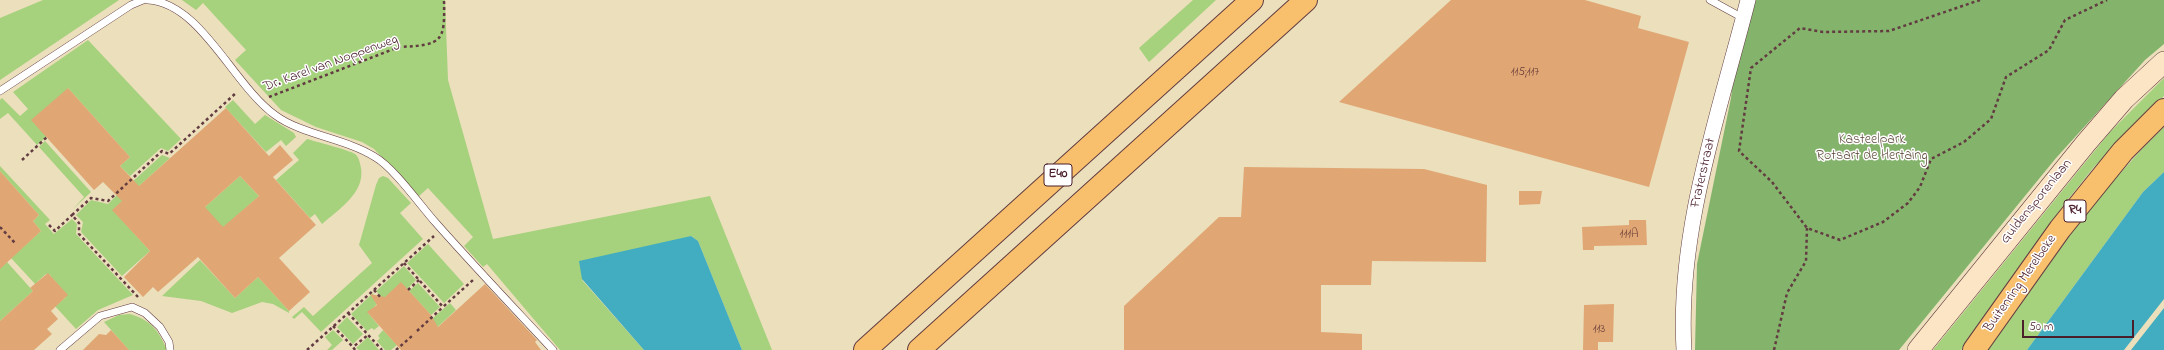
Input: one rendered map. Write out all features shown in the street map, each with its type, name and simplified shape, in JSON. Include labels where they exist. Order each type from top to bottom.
[{"type":"highway","name":"E40","points":[[865,350],[1252,0]]},
{"type":"highway","name":"E40","points":[[919,350],[1306,0]]},
{"type":"highway","name":"Buitenring Merelbeke","points":[[1974,350],[2060,229],[2123,152],[2164,110]]},
{"type":"main road","name":"Guldensporenlaan","points":[[1918,350],[2086,143],[2124,99],[2164,62]]},
{"type":"street","name":"Fraterstraat","points":[[1684,350],[1683,327],[1687,267],[1697,203],[1748,0]]},
{"type":"lane","points":[[0,91],[131,5],[143,0]]},
{"type":"lane","points":[[148,0],[158,1],[174,7],[188,17],[245,84],[275,115],[289,123],[360,149],[384,164],[442,230],[553,350]]},
{"type":"lane","points":[[1710,0],[1743,18]]},
{"type":"lane","points":[[60,350],[100,316],[132,307],[145,313],[160,327],[169,342],[170,350]]},
{"type":"path","name":"Dr. Karel van Noppenweg","points":[[260,100],[399,47],[417,46],[438,40],[442,37],[445,28],[444,0]]},
{"type":"path","points":[[1980,0],[1889,31],[1823,32],[1800,28],[1751,68],[1739,151],[1772,182],[1807,228],[1840,240],[1883,222],[1908,203],[1920,187],[1931,159],[1964,142],[1991,119],[2006,77],[2049,50],[2065,20],[2107,0]]},
{"type":"path","points":[[49,225],[55,231],[91,198],[108,201],[162,151],[169,154],[245,84]]},
{"type":"path","points":[[22,160],[47,138]]},
{"type":"path","points":[[72,215],[79,223],[79,234],[139,298]]},
{"type":"path","points":[[0,227],[15,243]]},
{"type":"path","points":[[1774,350],[1788,293],[1806,261],[1807,228]]},
{"type":"path","points":[[307,350],[442,230]]},
{"type":"path","points":[[404,263],[443,307]]},
{"type":"path","points":[[417,331],[482,272]]},
{"type":"path","points":[[408,290],[419,280]]},
{"type":"path","points":[[374,290],[382,299]]},
{"type":"path","points":[[348,313],[382,350]]},
{"type":"path","points":[[333,326],[354,349],[368,335]]},
{"type":"path","points":[[396,350],[412,336]]},
{"type":"green space","points":[[43,0],[119,0],[0,80],[0,18]]},
{"type":"green space","points":[[182,0],[445,0],[448,80],[493,239],[710,196],[772,350],[742,350],[698,241],[691,236],[582,280],[644,350],[560,350],[487,264],[483,267],[464,246],[473,237],[428,188],[419,196],[374,149],[362,142],[316,127],[281,110],[235,60],[246,50],[203,3],[196,10]]},
{"type":"green space","points":[[1193,0],[1216,0],[1149,62],[1139,48]]},
{"type":"green space","name":"Kasteelpark Rotsart de Hertaing","points":[[1754,0],[2164,0],[2164,44],[2145,60],[2056,158],[1899,350],[1695,350],[1697,264],[1731,98],[1734,73]]},
{"type":"green space","points":[[88,40],[181,139],[168,151],[161,148],[130,176],[120,166],[130,157],[68,88],[46,137],[37,145],[8,113],[0,119],[0,100],[2,98],[20,116],[28,109],[13,92]]},
{"type":"green space","points":[[2164,78],[2164,96],[2093,168],[2066,202],[1961,350],[1933,350],[2110,132]]},
{"type":"green space","points":[[233,100],[255,124],[265,115],[294,133],[296,137],[286,146],[281,140],[266,152],[225,107]]},
{"type":"green space","points":[[2164,127],[2164,172],[2143,192],[2027,350],[1988,350],[2090,207],[2142,149]]},
{"type":"green space","points":[[307,139],[352,152],[358,158],[361,168],[361,177],[355,193],[343,206],[322,224],[315,214],[310,218],[276,180],[299,160],[293,153]]},
{"type":"green space","points":[[45,141],[91,192],[73,209],[84,197],[39,147]]},
{"type":"green space","points":[[162,155],[170,158],[127,197],[122,191]]},
{"type":"green space","points":[[0,166],[50,220],[45,224],[54,234],[72,219],[77,224],[76,234],[133,295],[98,310],[76,329],[54,305],[57,305],[66,297],[66,294],[49,274],[46,274],[37,282],[37,286],[11,258],[41,231],[33,221],[39,215],[0,171]]},
{"type":"green space","points":[[240,176],[259,196],[212,238],[196,215]]},
{"type":"green space","points":[[383,176],[388,178],[411,203],[400,213],[423,239],[321,332],[302,312],[294,319],[292,317],[304,307],[313,316],[372,263],[359,245],[376,185],[379,178]]},
{"type":"green space","points":[[118,194],[124,200],[113,210],[150,251],[122,276],[81,232],[83,222],[76,215],[91,200],[108,204]]},
{"type":"green space","points":[[428,244],[464,284],[444,303],[407,263]]},
{"type":"green space","points":[[200,260],[235,298],[258,277],[289,311],[289,313],[273,304],[262,302],[232,313],[201,301],[162,296]]},
{"type":"green space","points":[[7,262],[33,291],[0,321],[0,268]]},
{"type":"green space","points":[[404,266],[416,280],[407,289],[383,299],[376,291]]},
{"type":"green space","points":[[418,283],[440,307],[431,315],[409,291]]},
{"type":"green space","points":[[373,293],[377,304],[368,313],[379,326],[374,330],[372,328],[367,331],[351,314]]},
{"type":"green space","points":[[450,303],[456,310],[430,334],[423,327]]},
{"type":"green space","points":[[130,314],[144,319],[149,323],[161,337],[167,350],[129,350],[104,322],[119,315]]},
{"type":"green space","points":[[347,317],[363,334],[353,344],[337,327]]},
{"type":"green space","points":[[333,330],[343,340],[332,350],[327,350],[332,345],[325,337]]},
{"type":"green space","points":[[383,330],[397,345],[391,350],[385,350],[377,341],[380,338],[378,336]]},
{"type":"green space","points":[[368,337],[379,350],[359,350],[356,348]]},
{"type":"water","points":[[2164,172],[2164,299],[2124,350],[2027,350],[2143,192]]},
{"type":"water","points":[[691,236],[698,241],[742,350],[644,350],[582,279],[579,261]]},
{"type":"water","points":[[2164,308],[2164,350],[2131,350]]},
{"type":"building","points":[[1451,0],[1585,0],[1641,16],[1638,28],[1689,42],[1649,187],[1339,102]]},
{"type":"building","points":[[68,88],[130,157],[120,166],[139,186],[226,108],[269,156],[280,145],[293,160],[273,177],[316,225],[279,258],[310,292],[289,311],[258,277],[235,298],[198,257],[158,292],[153,287],[143,297],[124,277],[150,251],[112,210],[122,201],[103,182],[94,190],[31,120]],"holes":[[[240,176],[259,196],[223,227],[205,207]]]},
{"type":"building","points":[[1244,167],[1424,169],[1487,185],[1486,262],[1372,261],[1371,285],[1321,285],[1321,332],[1362,334],[1362,350],[1124,350],[1124,306],[1219,217],[1241,217]]},
{"type":"building","points":[[0,171],[39,215],[33,221],[41,231],[0,269]]},
{"type":"building","points":[[1519,191],[1542,191],[1540,204],[1519,205]]},
{"type":"building","points":[[1629,220],[1646,220],[1647,245],[1594,246],[1594,250],[1583,250],[1582,227],[1629,225]]},
{"type":"building","points":[[48,273],[68,295],[51,311],[58,319],[47,329],[52,334],[34,350],[0,350],[0,321],[33,291],[30,288]]},
{"type":"building","points":[[401,282],[431,315],[438,327],[485,284],[537,340],[535,342],[541,350],[401,350],[367,312],[377,305],[370,294],[385,297]]},
{"type":"building","points":[[1614,304],[1613,342],[1598,342],[1598,350],[1583,350],[1584,305]]},
{"type":"building","points":[[111,330],[129,350],[83,350],[99,334],[106,335]]}]
